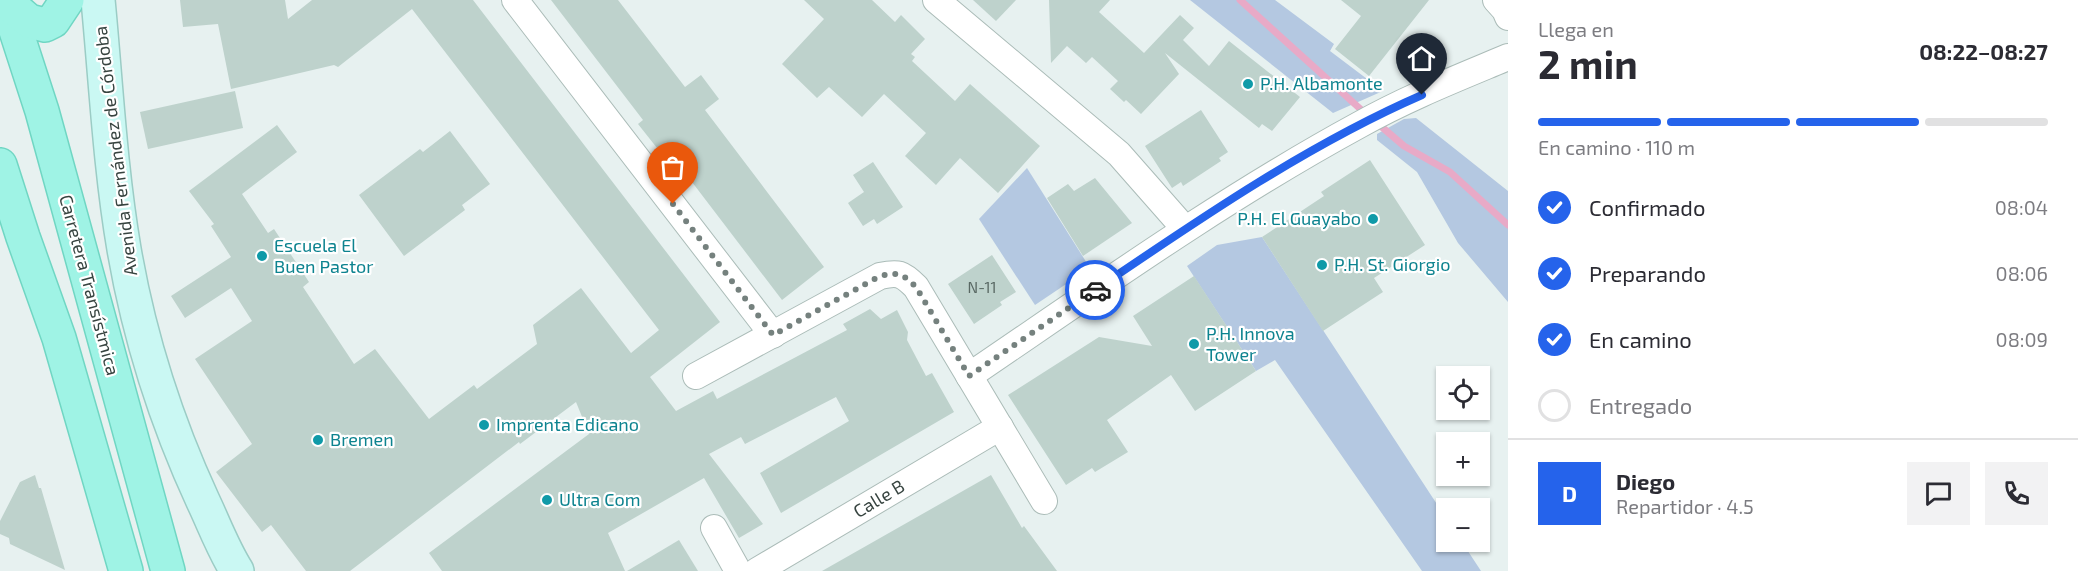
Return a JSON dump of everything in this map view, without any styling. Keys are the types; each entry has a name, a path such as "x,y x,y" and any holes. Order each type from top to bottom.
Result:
{"main road":[{"path":"7,1 30,21 45,25 53,21 67,0"},
{"name":"Avenida Fernández de Córdoba","path":"98,0 116,187 124,249 138,317 155,379 188,468 237,571"},
{"name":"Carretera Transístmica","path":"7,1 42,111 168,571"},
{"path":"0,165 22,237 59,338 126,571"}],"street":[{"path":"515,0 773,335"},
{"path":"936,0 1119,154 1185,229"},
{"path":"1496,0 1508,17"},
{"path":"969,376 1185,229 1359,124 1508,57"},
{"path":"696,376 880,276 895,273 906,276 916,287 1044,501"},
{"name":"Calle B","path":"757,571 1000,427"},
{"path":"714,528 738,571"}],"shaded area":[{"path":"1190,0 1275,0 1334,44 1330,51 1383,91 1333,113"},
{"path":"1416,118 1508,191 1508,302 1458,243 1417,172 1377,140 1377,134 1404,119"},
{"path":"1027,168 1090,268 1035,305 979,219"},
{"path":"1262,237 1436,503 1436,552 1469,552 1481,571 1422,571 1275,360 1256,371 1187,266 1217,245"}],"building":[{"path":"180,0 285,0 288,19 312,0 473,0 720,322 650,377 676,411 713,391 717,399 847,330 843,324 870,309 881,319 897,310 908,332 907,340 926,376 932,373 954,412 781,513 760,473 849,421 836,397 745,444 741,437 709,454 763,524 739,538 704,478 608,533 625,571 442,571 429,553 589,434 576,402 520,444 519,442 350,571 306,571 271,525 262,532 216,472 252,444 195,359 252,321 231,288 185,318 171,296 231,257 211,226 214,224 189,191 277,125 297,152 242,194 268,233 274,229 309,282 303,287 354,364 375,349 429,419 474,385 477,389 537,344 533,325 581,288 631,353 659,330 412,9 338,67 334,65 231,89 218,24 183,27"},
{"path":"551,0 618,0 685,87 701,75 719,99 705,110 824,267 782,300 663,144 657,148 638,124 643,120"},
{"path":"804,0 872,0 895,22 901,15 925,39 911,54 915,57 912,61 955,101 970,84 1040,146 998,193 960,158 936,185 905,156 926,133 884,94 862,117 829,87 817,98 782,64 824,19"},
{"path":"973,0 1016,0 996,21"},
{"path":"1049,0 1110,0 1099,12 1144,53 1180,15 1194,28 1183,40 1209,66 1229,41 1300,97 1272,131 1262,124 1259,128 1165,53 1179,74 1141,114 1110,89 1118,81 1092,57 1086,63 1067,46 1051,63"},
{"path":"1341,0 1429,0 1369,76 1335,49 1361,16"},
{"path":"235,91 243,128 148,149 140,112"},
{"path":"1201,110 1228,152 1219,158 1221,161 1183,186 1181,182 1172,188 1145,146"},
{"path":"450,131 490,184 462,205 465,210 404,256 359,195 420,149 423,152"},
{"path":"1370,160 1425,245 1374,278 1383,292 1323,331 1262,237 1324,196 1321,192"},
{"path":"873,162 903,207 877,224 874,219 863,226 848,203 864,192 853,175"},
{"path":"1095,178 1132,223 1083,256 1047,198 1068,184 1074,191"},
{"path":"992,255 1016,292 1000,302 1002,305 974,324 948,284"},
{"path":"1194,276 1256,371 1195,411 1171,375 1107,420 1128,452 1095,472 1092,468 1066,485 1008,395 1099,337 1152,346 1133,316"},
{"path":"35,475 39,488 41,488 65,570 10,544 9,538 0,534 0,521 20,482"},
{"path":"991,475 1022,528 1024,526 1057,571 822,571"},
{"path":"679,540 698,571 627,571"}],"waterway":[{"path":"1240,0 1367,115"},
{"path":"1376,122 1404,146 1450,172 1508,225"}],"way so far":[{"path":"673,204 773,335 880,276 895,273 906,276 916,287 969,376 1095,290"}],"place":[{"name":"P.H. Albamonte","path":"1248,84"},
{"name":"P.H. El Guayabo","path":"1373,219"},
{"name":"Escuela El Buen Pastor","path":"262,256"},
{"name":"P.H. St. Giorgio","path":"1322,265"},
{"name":"P.H. Innova Tower","path":"1194,344"},
{"name":"Imprenta Edicano","path":"484,425"},
{"name":"Bremen","path":"318,440"},
{"name":"Ultra Com","path":"547,500"}],"route":[{"path":"1095,290 1185,229 1295,161 1359,124 1422,95"}]}
